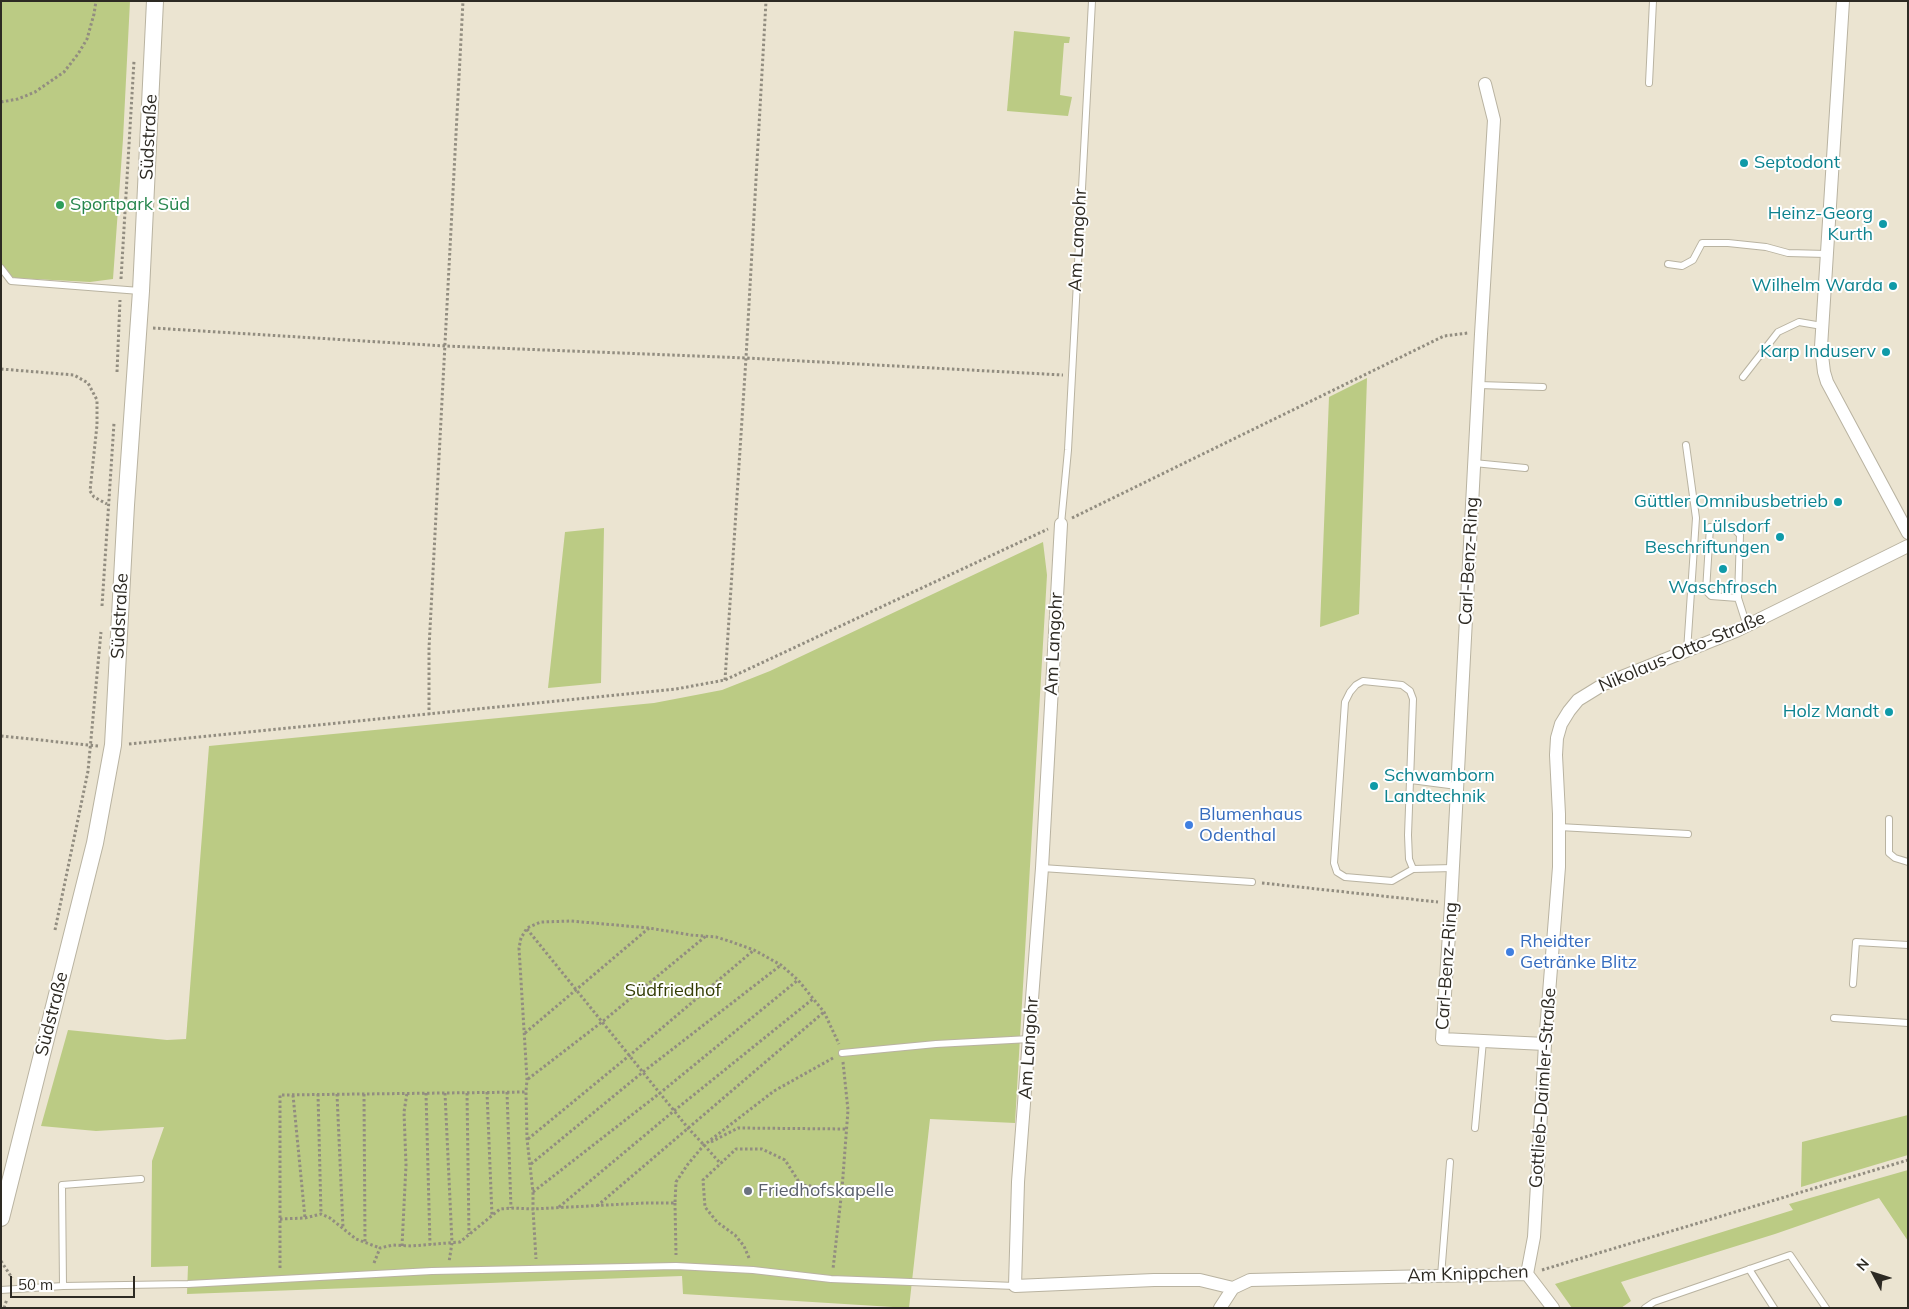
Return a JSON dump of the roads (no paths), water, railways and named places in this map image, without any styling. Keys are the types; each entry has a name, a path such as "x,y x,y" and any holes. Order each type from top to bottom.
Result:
{"street":[{"name":"Südstraße","path":"1,1218 95,843 113,746 126,505 139,327 155,1"},
{"path":"1843,1 1822,326 1821,347 1824,372 1827,382 1908,532"},
{"name":"Carl-Benz-Ring","path":"1483,1041 1442,1039 1494,120 1485,84"},
{"name":"Am Langohr","path":"1015,1286 1018,1182 1042,868 1061,524"},
{"name":"Nikolaus-Otto-Straße","path":"1568,711 1578,700 1597,688 1747,626 1908,546"},
{"name":"Gottlieb-Daimler-Straße","path":"1527,1274 1534,1237 1545,1044 1559,867 1557,738 1561,724 1568,711"},
{"path":"1483,1041 1545,1044"},
{"path":"1527,1274 1553,1308"},
{"name":"Am Knippchen","path":"1232,1288 1250,1280 1527,1274"},
{"path":"1015,1286 1200,1280 1232,1288 1220,1308"}],"lane":[{"name":"Am Langohr","path":"1061,524 1068,450 1092,1"},
{"path":"1649,82 1653,1"},
{"path":"1668,264 1682,266 1693,260 1702,243 1728,243 1766,247 1788,253 1826,254"},
{"path":"1,268 11,281 141,291"},
{"path":"1743,377 1778,332 1799,322 1822,326"},
{"path":"1478,385 1543,387"},
{"path":"1686,445 1696,518 1687,651"},
{"path":"1474,463 1525,468"},
{"path":"1738,598 1711,596 1706,591 1710,527 1731,526 1740,535 1738,598 1747,626"},
{"path":"1413,868 1410,859 1408,835 1414,699 1410,691 1402,685 1363,681 1350,692 1346,702 1334,863 1338,872 1345,877 1392,881 1413,868 1453,868"},
{"path":"1410,780 1457,786"},
{"path":"1889,819 1890,852 1895,858 1908,862"},
{"path":"1559,827 1688,834"},
{"path":"1042,868 1252,882"},
{"path":"1853,984 1856,942 1908,945"},
{"path":"1834,1018 1908,1023"},
{"path":"842,1053 936,1044 1030,1039"},
{"path":"1475,1128 1483,1041"},
{"path":"1441,1276 1450,1162"},
{"path":"64,1286 62,1185 141,1179"},
{"path":"1645,1308 1654,1302 1790,1255 1826,1308"},
{"path":"1,1290 64,1286 188,1284 448,1270 676,1266 753,1270 831,1279 1015,1286"},
{"path":"1750,1269 1774,1308"}],"place":[{"name":"Septodont","path":"1744,163"},
{"name":"Sportpark Süd","path":"60,205"},
{"name":"Heinz-Georg Kurth","path":"1883,224"},
{"name":"Wilhelm Warda","path":"1893,286"},
{"name":"Karp Induserv","path":"1886,352"},
{"name":"Güttler Omnibusbetrieb","path":"1838,502"},
{"name":"Lülsdorf Beschriftungen","path":"1780,537"},
{"name":"Waschfrosch","path":"1723,569"},
{"name":"Holz Mandt","path":"1889,712"},
{"name":"Schwamborn Landtechnik","path":"1374,786"},
{"name":"Blumenhaus Odenthal","path":"1189,825"},
{"name":"Rheidter Getränke Blitz","path":"1510,952"},
{"name":"Friedhofskapelle","path":"748,1191"}],"park label":[{"name":"Südfriedhof","path":"673,991"}]}
